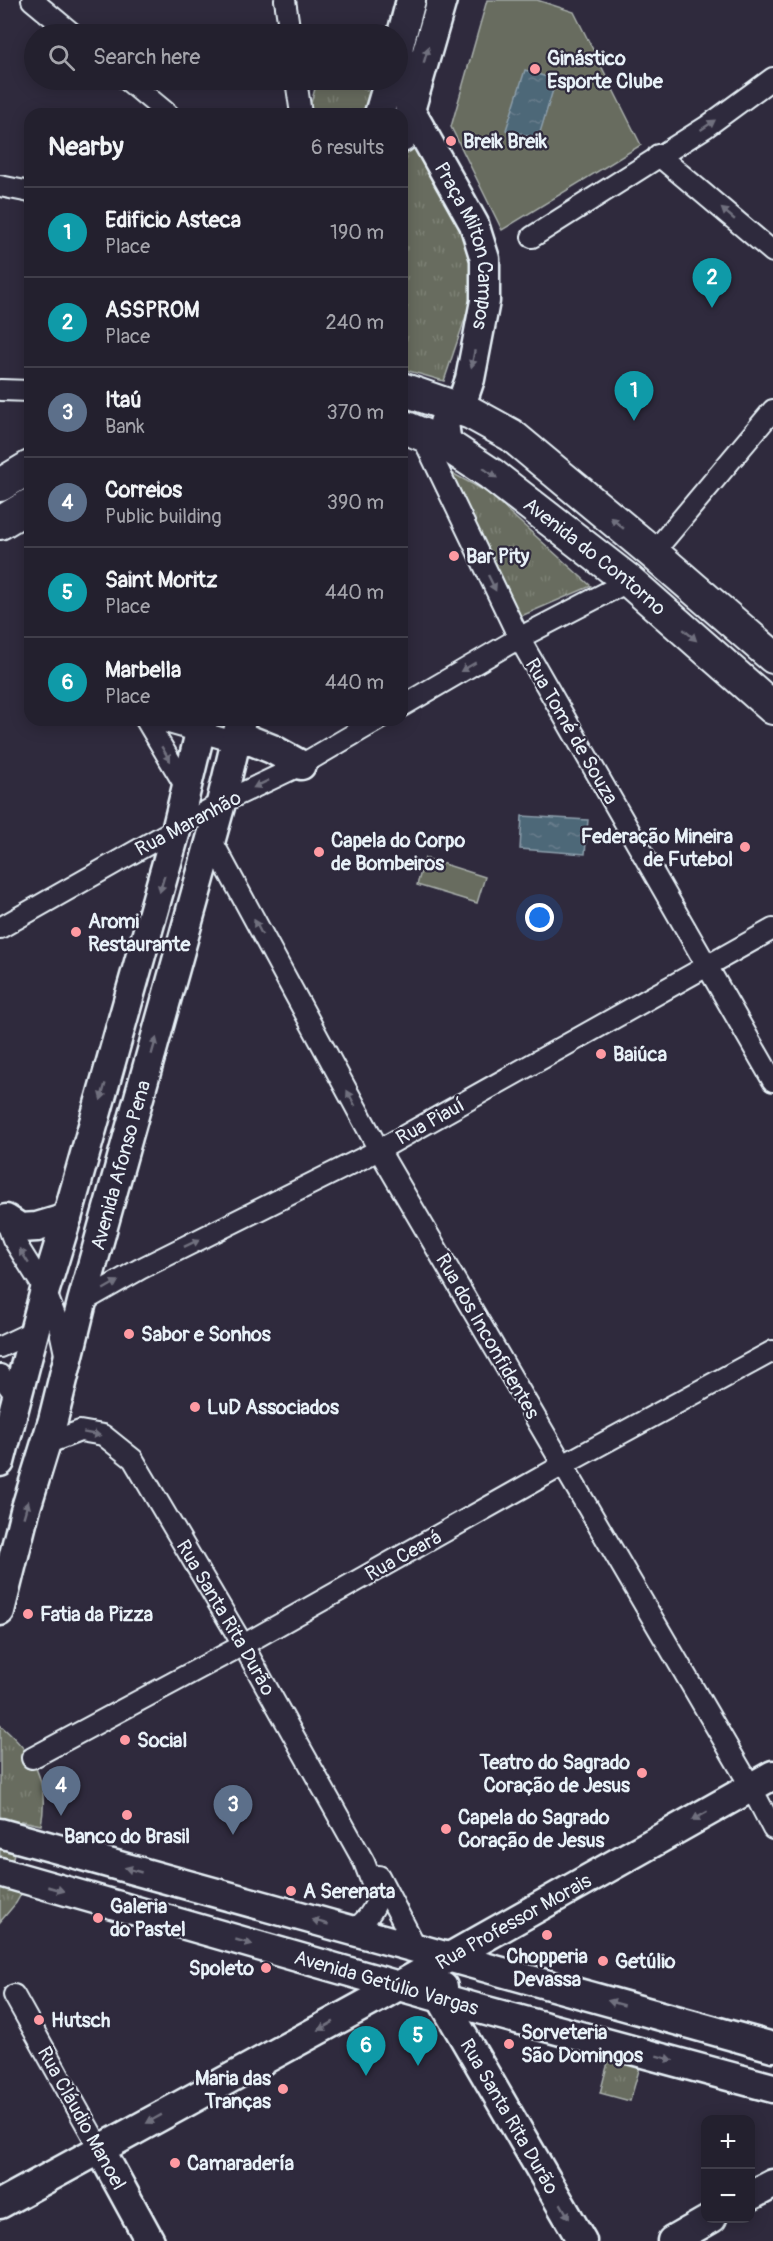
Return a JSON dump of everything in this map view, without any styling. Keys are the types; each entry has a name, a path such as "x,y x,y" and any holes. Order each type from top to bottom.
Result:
{"main road":[{"path":"404,24 411,0"},
{"path":"408,117 442,0"},
{"path":"381,108 386,90"},
{"name":"Praça Milton Campos","path":"406,90 410,110 474,224 485,258 485,302 470,379 460,408 446,418 444,423 424,435"},
{"name":"Avenida do Contorno","path":"408,391 460,408 512,435 773,657"},
{"name":"Avenida do Contorno","path":"424,435 491,474 629,581 773,708"},
{"path":"0,485 24,471"},
{"name":"Avenida Afonso Pena","path":"0,1462 45,1290 177,827 202,726"},
{"path":"238,732 301,765"},
{"name":"Avenida Afonso Pena","path":"0,1611 82,1302 221,803 238,732"},
{"path":"3,1215 20,1228 37,1227 67,1218"},
{"name":"Rua Professor Morais","path":"0,2204 398,1986 762,1781"},
{"name":"Avenida Getúlio Vargas","path":"0,1833 773,2047"},
{"name":"Avenida Getúlio Vargas","path":"0,1872 398,1986 773,2088"},
{"path":"441,1998 449,1957"},
{"name":"Rua Santa Rita Durão","path":"441,1998 582,2241"},
{"name":"Rua Cláudio Manoel","path":"100,2149 108,2168 150,2241"},
{"path":"755,2193 773,2184"},
{"path":"672,2241 703,2223"}],"street":[{"path":"32,0 61,24"},
{"path":"285,0 289,24"},
{"path":"532,237 658,155 706,127 773,78"},
{"path":"139,90 161,108"},
{"path":"297,90 300,108"},
{"path":"658,155 773,252"},
{"path":"0,186 24,191"},
{"path":"0,390 24,391"},
{"path":"653,553 773,410"},
{"name":"Rua Tomé de Souza","path":"424,435 519,638 773,1081"},
{"path":"408,703 519,638 629,581"},
{"path":"150,726 187,789"},
{"path":"202,726 238,732"},
{"name":"Rua Maranhão","path":"0,928 177,827 301,765 368,726"},
{"name":"Rua dos Inconfidentes","path":"211,839 379,1150 563,1465 762,1781 773,1828"},
{"name":"Rua Piauí","path":"82,1302 140,1269 379,1150 773,929"},
{"path":"3,1215 13,1239 45,1290 59,1326 66,1366"},
{"path":"0,1347 36,1330"},
{"name":"Rua Ceará","path":"32,1758 243,1646 563,1465 773,1351"},
{"path":"0,1375 17,1397"},
{"name":"Rua Santa Rita Durão","path":"46,1444 80,1431 103,1436 133,1459 243,1646 364,1862 379,1896 374,1910 352,1931"},
{"name":"Rua Santa Rita Durão","path":"364,1862 380,1878 417,1949"},
{"name":"Rua Cláudio Manoel","path":"14,1995 100,2149"}],"green space":[{"name":"Ginástico Esporte Clube","path":"487,0 537,0 574,12 641,145 502,230 451,127"},
{"path":"315,90 367,90 375,93 380,90 402,90 473,257 473,295 444,381 408,371 408,108 310,108"},
{"path":"441,467 487,492 591,586 519,617"},
{"path":"425,858 485,877 477,903 417,885"},
{"path":"0,1725 12,1735 30,1757 41,1781 43,1809 41,1825 21,1821 12,1862 24,1889 0,1922"},
{"path":"611,2051 642,2060 630,2101 600,2093"}],"water":[{"path":"525,70 556,80 538,139 506,130"},
{"path":"522,816 588,820 585,854 520,849"}],"place":[{"name":"Ginástico Esporte Clube","path":"535,69"},
{"name":"Breik Breik","path":"451,141"},
{"name":"ASSPROM","path":"712,308"},
{"name":"Edificio Asteca","path":"634,421"},
{"name":"Bar Pity","path":"454,556"},
{"name":"Federação Mineira de Futebol","path":"745,847"},
{"name":"Capela do Corpo de Bombeiros","path":"319,852"},
{"name":"Aromi Restaurante","path":"76,932"},
{"name":"Baiúca","path":"601,1054"},
{"name":"Sabor e Sonhos","path":"129,1334"},
{"name":"LuD Associados","path":"195,1407"},
{"name":"Fatia da Pizza","path":"28,1614"},
{"name":"Social","path":"125,1740"},
{"name":"Teatro do Sagrado Coração de Jesus","path":"642,1773"},
{"name":"Banco do Brasil","path":"127,1815"},
{"name":"Correios","path":"61,1816"},
{"name":"Capela do Sagrado Coração de Jesus","path":"446,1829"},
{"name":"Itaú","path":"233,1835"},
{"name":"A Serenata","path":"291,1891"},
{"name":"Galeria do Pastel","path":"98,1918"},
{"name":"Chopperia Devassa","path":"547,1935"},
{"name":"Getúlio","path":"603,1961"},
{"name":"Spoleto","path":"266,1968"},
{"name":"Hutsch","path":"39,2020"},
{"name":"Sorveteria São Domingos","path":"509,2044"},
{"name":"Saint Moritz","path":"418,2066"},
{"name":"Marbella","path":"366,2076"},
{"name":"Maria das Tranças","path":"283,2089"},
{"name":"Camaradería","path":"175,2163"}]}
